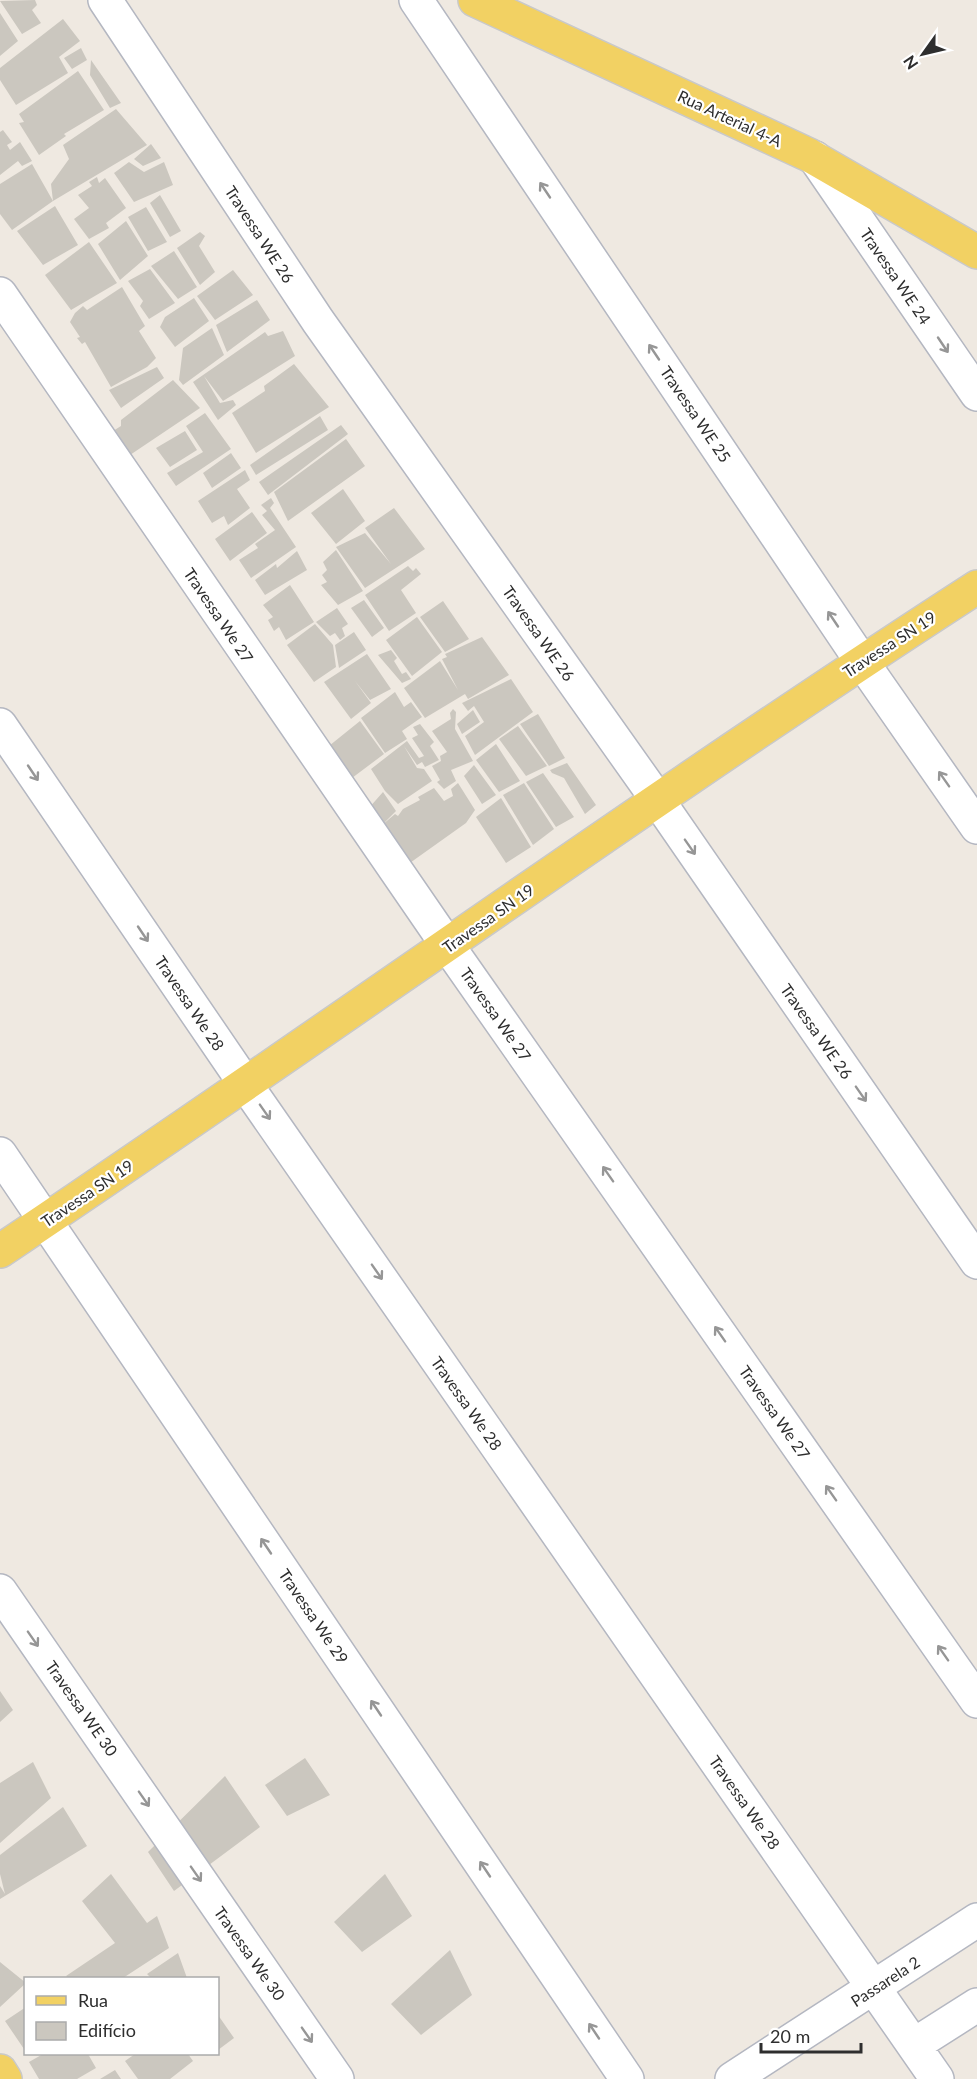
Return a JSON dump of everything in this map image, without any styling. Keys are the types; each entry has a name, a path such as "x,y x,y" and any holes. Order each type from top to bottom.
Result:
{"main road":[{"name":"Rua Arterial 4-A","path":"475,0 815,158 977,252"},
{"name":"Travessa SN 19","path":"0,1251 448,946 657,799 977,587"},
{"path":"0,2072 5,2079"}],"street":[{"name":"Travessa WE 26","path":"105,0 318,321 657,799 977,1262"},
{"name":"Travessa WE 25","path":"416,0 862,662 977,827"},
{"name":"Travessa WE 24","path":"815,158 977,394"},
{"name":"Travessa We 27","path":"0,294 448,946 977,1701"},
{"name":"Travessa We 28","path":"0,725 246,1084 937,2079"},
{"name":"Travessa We 29","path":"0,1154 627,2079"},
{"name":"Travessa WE 30","path":"0,1591 163,1826"},
{"name":"Travessa We 30","path":"163,1826 337,2079"},
{"name":"Passarela 2","path":"732,2079 977,1920"},
{"path":"914,2045 977,2005"}],"building":[{"path":"35,0 37,5 32,10 41,23 22,34 0,1"},
{"path":"0,13 18,41 0,56"},
{"path":"63,19 80,41 59,57 68,73 16,105 0,80 0,68"},
{"path":"81,48 87,60 72,69 64,58"},
{"path":"91,60 121,103 110,108 90,75"},
{"path":"78,71 104,110 64,134 66,136 39,155 19,123 24,122 19,114"},
{"path":"116,109 147,145 53,201 51,184 69,159 63,145"},
{"path":"3,130 12,142 7,145 10,150 20,142 32,161 22,166 18,161 0,175 0,132"},
{"path":"151,144 161,158 143,166 134,159"},
{"path":"129,162 144,172 164,162 173,185 134,202 114,173"},
{"path":"32,164 53,201 12,230 0,214 0,184"},
{"path":"97,177 99,183 105,178 126,208 106,223 109,228 89,239 74,219 89,208 78,195 92,186 89,182"},
{"path":"160,195 181,231 170,237 150,203"},
{"path":"55,206 78,245 43,265 17,231"},
{"path":"146,207 167,242 148,251 128,217"},
{"path":"126,221 148,256 120,280 98,244"},
{"path":"200,232 205,236 199,246 215,272 200,285 177,248"},
{"path":"89,242 117,283 71,310 45,275"},
{"path":"174,251 197,287 178,299 151,266"},
{"path":"150,269 175,303 149,319 140,306 143,301 128,281"},
{"path":"233,270 253,295 215,320 197,296"},
{"path":"122,287 145,326 139,331 156,358 147,367 111,387 85,342 82,344 77,338 80,337 70,322 83,306 87,310"},
{"path":"194,298 209,321 175,347 160,327 165,317"},
{"path":"257,300 270,320 227,352 216,325"},
{"path":"212,328 224,355 183,385 179,380 183,348"},
{"path":"283,331 295,356 223,401 204,376 220,403 233,400 236,405 218,420 193,382 265,332 268,336"},
{"path":"294,364 329,407 256,453 232,413 265,391 264,386"},
{"path":"157,367 164,378 121,408 109,390"},
{"path":"173,380 200,408 127,457 113,431 121,426 121,420"},
{"path":"205,413 231,449 176,486 167,473 203,452 186,426"},
{"path":"320,416 328,430 256,475 250,465"},
{"path":"341,425 348,434 268,495 259,482"},
{"path":"185,431 197,450 170,467 156,448"},
{"path":"346,439 365,466 288,521 274,492"},
{"path":"231,453 241,468 212,488 203,473"},
{"path":"245,470 250,480 237,489 250,508 228,525 224,516 212,523 198,501"},
{"path":"343,489 365,521 336,544 311,513"},
{"path":"271,498 274,503 270,508 296,547 251,578 239,560 258,548 255,544 275,530 262,515 267,511 261,505"},
{"path":"394,508 425,549 365,588 336,547 365,533 391,564 365,528"},
{"path":"252,512 267,533 230,561 215,539"},
{"path":"336,550 363,591 338,605 321,585 327,582 322,575 327,570 323,562"},
{"path":"297,551 307,570 265,595 255,580 276,564 277,568"},
{"path":"408,566 413,571 416,568 421,574 401,590 416,613 389,631 365,595"},
{"path":"290,585 314,622 286,640 279,627 274,631 268,620 273,617 263,605"},
{"path":"364,600 384,628 372,637 351,608"},
{"path":"443,601 469,639 445,652 420,617"},
{"path":"337,608 348,624 342,628 345,636 340,640 335,633 330,636 316,622"},
{"path":"417,617 442,652 412,676 386,640"},
{"path":"315,624 333,645 336,667 314,682 287,645"},
{"path":"354,632 366,650 339,668 335,645"},
{"path":"482,637 509,675 468,699 465,694 425,718 404,688 440,661 458,690 442,659 447,657 445,654"},
{"path":"391,650 397,658 394,661 402,674 406,672 411,679 402,683 378,655"},
{"path":"367,654 391,689 370,700 355,681 371,703 351,719 324,682"},
{"path":"511,679 533,712 475,755 465,736 484,722 474,706 468,711 462,703"},
{"path":"395,692 404,707 411,702 422,717 402,731 407,739 385,753 361,718"},
{"path":"453,709 456,712 455,729 473,761 451,770 456,781 444,789 437,782 440,780 432,766 441,761 440,756 447,752 432,731 451,719 450,713"},
{"path":"473,710 480,722 462,734 457,724"},
{"path":"538,714 565,758 549,766 520,724"},
{"path":"360,721 384,754 344,784 319,754"},
{"path":"420,724 434,742 430,746 439,760 425,767 422,762 417,765 404,746 417,768 424,769 432,781 398,804 385,791 371,769 407,741 419,758 424,756 412,738 418,735 413,727"},
{"path":"518,726 547,766 526,776 499,739"},
{"path":"496,744 520,781 499,792 476,760"},
{"path":"567,763 596,805 585,814 564,778 550,770"},
{"path":"474,765 496,795 482,804 464,776"},
{"path":"543,773 574,817 556,827 526,782"},
{"path":"458,783 475,810 466,823 407,865 368,809 383,792 396,811 382,825 395,814 398,816 403,809 420,800 418,797 434,788 444,801 453,796 451,789"},
{"path":"524,783 554,829 533,845 503,795"},
{"path":"501,798 531,847 506,863 476,817"},
{"path":"0,1691 13,1710 0,1722"},
{"path":"305,1758 330,1795 287,1816 265,1785"},
{"path":"33,1762 51,1798 0,1843 0,1783"},
{"path":"225,1776 260,1827 174,1891 148,1852"},
{"path":"63,1807 87,1846 0,1899 0,1886 5,1894 0,1874 0,1855"},
{"path":"111,1874 147,1923 157,1916 169,1948 125,1977 67,1977 115,1943 82,1901"},
{"path":"385,1874 412,1916 362,1952 334,1922"},
{"path":"450,1950 472,1995 421,2035 391,2004"},
{"path":"178,1953 187,1977 150,1977 147,1974"},
{"path":"0,1962 24,1981 24,1985 0,2007"},
{"path":"24,2008 24,2049 5,2021"},
{"path":"219,2016 234,2038 219,2049"},
{"path":"41,2055 89,2055 96,2068 77,2079 39,2079 29,2062"},
{"path":"134,2055 189,2055 193,2061 170,2079 138,2079 125,2061"},
{"path":"115,2070 121,2079 100,2079"}]}
